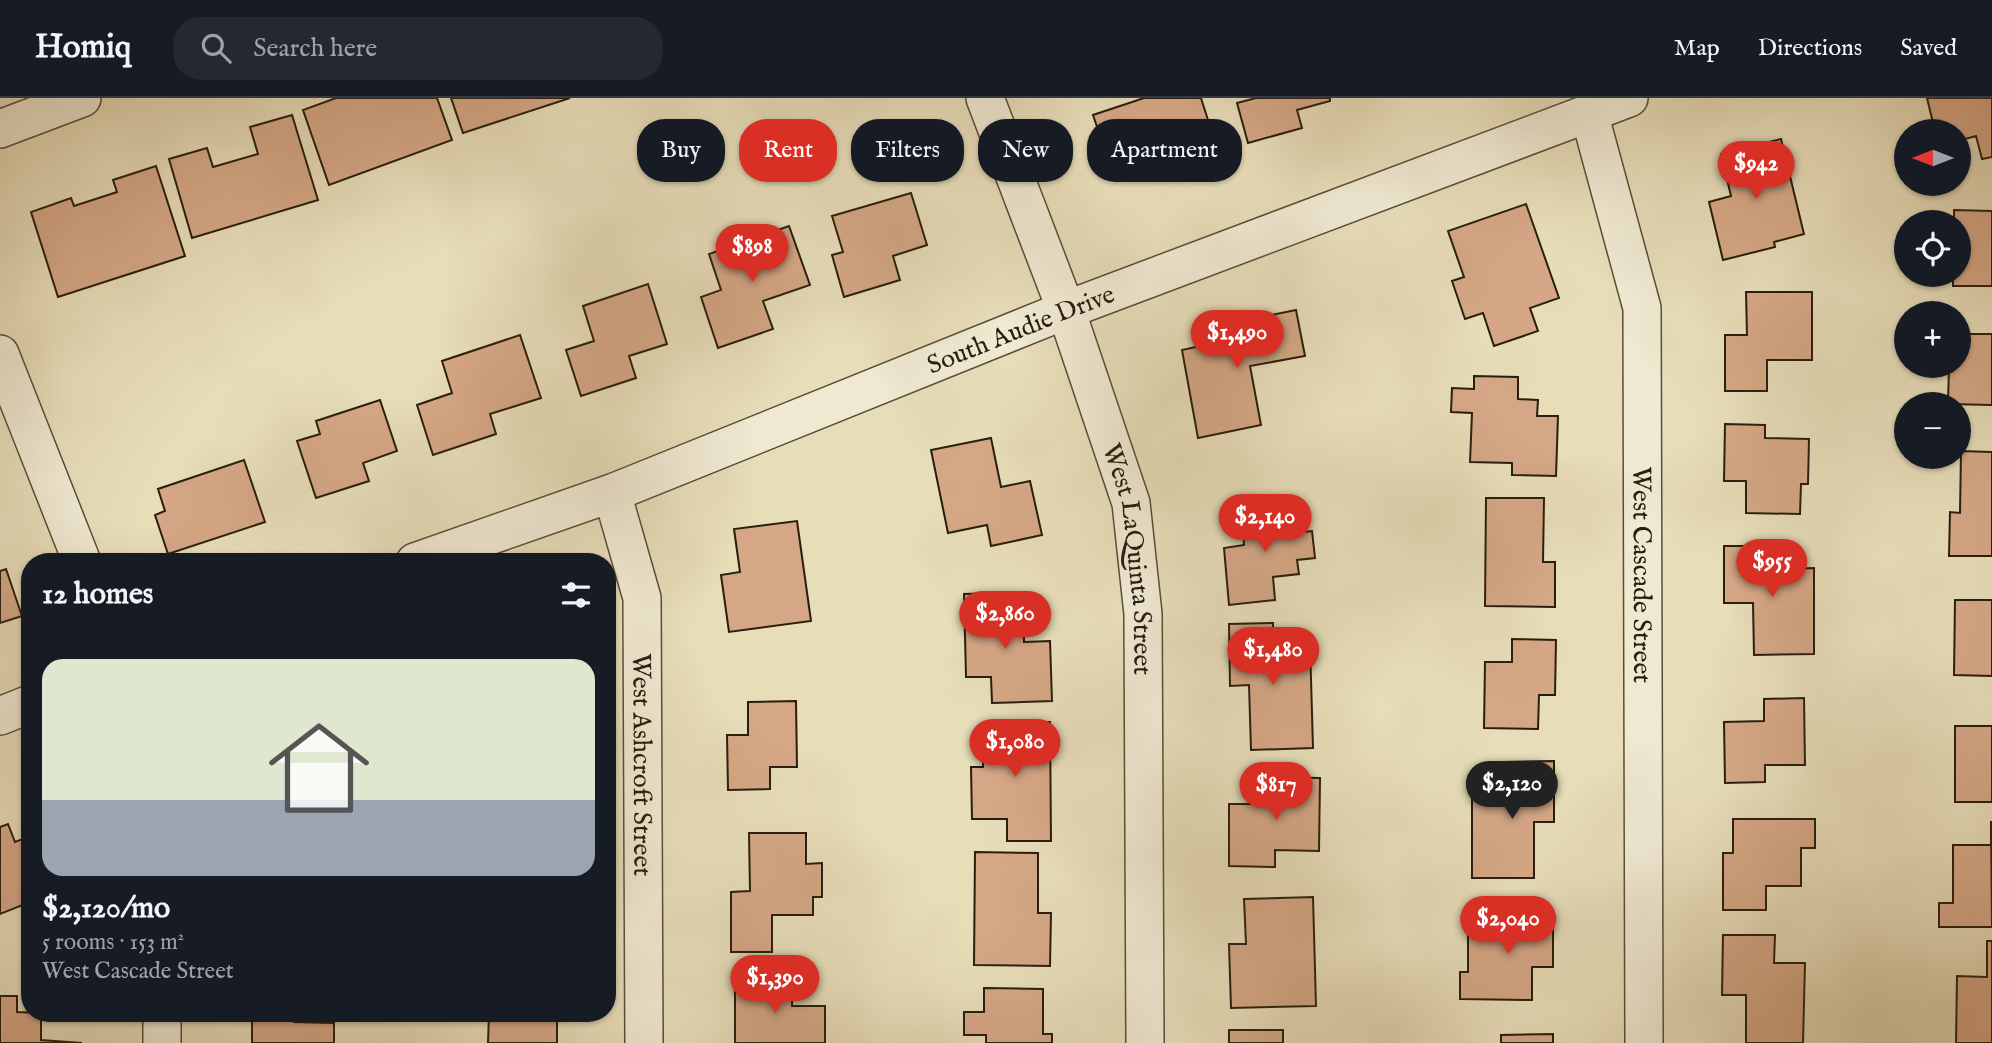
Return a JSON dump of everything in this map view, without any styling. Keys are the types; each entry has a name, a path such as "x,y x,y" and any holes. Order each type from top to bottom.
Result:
{"street":[{"path":"0,130 82,98"},
{"name":"West LaQuinta Street","path":"985,98 1066,310 1131,503 1143,614 1145,1043"},
{"name":"South Audie Drive","path":"440,553 612,492 1066,310 1629,98"},
{"name":"West Cascade Street","path":"1589,113 1642,309 1644,1043"},
{"path":"0,354 78,553"},
{"name":"West Ashcroft Street","path":"612,492 642,598 644,1043"},
{"path":"0,716 21,708"},
{"path":"162,1022 162,1043"}],"building":[{"path":"336,98 437,98 452,140 329,185 303,110"},
{"path":"451,98 570,98 463,133"},
{"path":"1144,98 1201,98 1208,119 1094,119 1093,115"},
{"path":"1256,98 1330,98 1330,101 1297,110 1302,128 1248,143 1237,103"},
{"path":"1927,98 1992,98 1992,157 1982,159 1976,136 1971,137 1971,119 1932,119"},
{"path":"292,115 318,200 192,238 169,159 207,148 213,167 258,154 250,127"},
{"path":"1781,139 1804,234 1774,242 1775,247 1723,260 1709,202 1731,196 1721,154"},
{"path":"156,166 185,256 58,297 31,212 71,198 74,206 117,192 113,180"},
{"path":"911,193 927,245 893,256 900,280 844,297 832,255 843,252 832,216"},
{"path":"1526,204 1559,298 1530,308 1538,331 1494,346 1483,313 1465,319 1452,281 1464,277 1448,231"},
{"path":"1971,210 1992,211 1992,286 1971,286"},
{"path":"789,226 810,285 763,301 773,329 718,348 701,297 721,290 709,254"},
{"path":"648,284 667,344 629,356 636,378 581,396 566,350 594,341 583,306"},
{"path":"1746,292 1812,292 1812,360 1767,360 1767,391 1725,391 1725,335 1747,335"},
{"path":"1296,310 1305,356 1250,366 1261,425 1198,438 1182,350 1219,342 1216,326"},
{"path":"1971,334 1992,334 1992,405 1971,405 1971,392 1948,392 1949,378 1971,378"},
{"path":"520,335 541,398 490,414 496,434 433,455 417,405 452,393 442,361"},
{"path":"1474,376 1518,377 1518,399 1538,400 1537,416 1558,416 1556,476 1512,475 1512,463 1470,462 1472,413 1451,412 1452,388 1474,389"},
{"path":"380,400 397,451 363,463 369,481 316,498 297,441 320,434 316,421"},
{"path":"1725,424 1765,425 1765,438 1809,439 1808,484 1801,484 1800,514 1746,513 1746,481 1724,481"},
{"path":"991,438 1001,487 1030,481 1042,535 991,546 987,525 948,533 931,450"},
{"path":"1971,451 1992,452 1992,556 1949,556 1950,512 1960,513 1961,469 1971,469"},
{"path":"244,460 265,522 168,553 155,515 165,511 158,489"},
{"path":"1486,498 1544,498 1543,562 1555,562 1555,607 1485,606"},
{"path":"1292,506 1294,533 1312,531 1315,558 1297,560 1299,574 1273,577 1275,600 1229,605 1224,548 1244,545 1241,511"},
{"path":"797,521 811,621 729,632 721,575 740,572 734,529"},
{"path":"1724,546 1776,546 1776,569 1814,568 1814,654 1754,655 1753,603 1724,603"},
{"path":"6,569 21,616 0,623 0,571"},
{"path":"997,593 998,604 1023,603 1024,642 1050,641 1052,701 992,703 991,677 966,677 964,594"},
{"path":"1955,600 1992,600 1992,676 1954,675"},
{"path":"1273,623 1273,645 1310,644 1313,748 1251,750 1249,685 1230,686 1229,624"},
{"path":"1512,639 1556,640 1555,695 1539,695 1538,729 1484,728 1485,662 1512,662"},
{"path":"1804,698 1805,765 1765,765 1765,782 1725,783 1724,722 1764,721 1764,699"},
{"path":"796,701 797,767 770,767 770,789 728,790 727,735 748,735 748,702"},
{"path":"1050,722 1051,841 1007,841 1007,819 972,819 971,767 983,767 982,723"},
{"path":"1955,726 1992,726 1992,802 1955,802"},
{"path":"1554,761 1554,822 1534,822 1534,878 1472,878 1472,797 1501,797 1501,762"},
{"path":"1264,777 1320,778 1319,851 1275,850 1275,867 1229,866 1229,804 1264,804"},
{"path":"1733,819 1815,819 1815,848 1801,848 1801,886 1766,886 1766,910 1723,910 1723,853 1733,853"},
{"path":"1991,821 1992,927 1939,927 1939,903 1953,903 1953,845 1991,845"},
{"path":"8,824 15,842 21,840 21,906 0,914 0,827"},
{"path":"749,833 806,833 806,864 822,863 822,897 813,897 813,915 772,915 772,952 731,952 731,892 750,891"},
{"path":"975,852 1038,853 1038,913 1051,913 1050,966 974,965"},
{"path":"1313,897 1316,1006 1231,1008 1229,944 1246,944 1244,899"},
{"path":"1513,910 1553,910 1553,967 1532,967 1532,1000 1460,999 1460,972 1468,972 1468,924 1513,924"},
{"path":"1723,935 1775,935 1774,963 1805,963 1803,1043 1746,1043 1746,995 1722,995"},
{"path":"1987,941 1992,941 1992,1043 1956,1043 1957,976 1987,977"},
{"path":"792,980 792,1006 825,1006 825,1043 735,1043 735,981"},
{"path":"984,988 1043,989 1043,1034 1052,1034 1052,1043 986,1043 986,1035 964,1035 964,1012 984,1012"},
{"path":"0,996 17,996 17,1012 21,1012 21,1022 41,1022 41,1040 82,1043 0,1043"},
{"path":"252,1022 334,1023 334,1043 252,1043"},
{"path":"489,1022 557,1022 557,1043 488,1043"},
{"path":"1229,1030 1283,1030 1283,1043 1229,1043"},
{"path":"1553,1034 1553,1043 1501,1043 1501,1035"}]}
